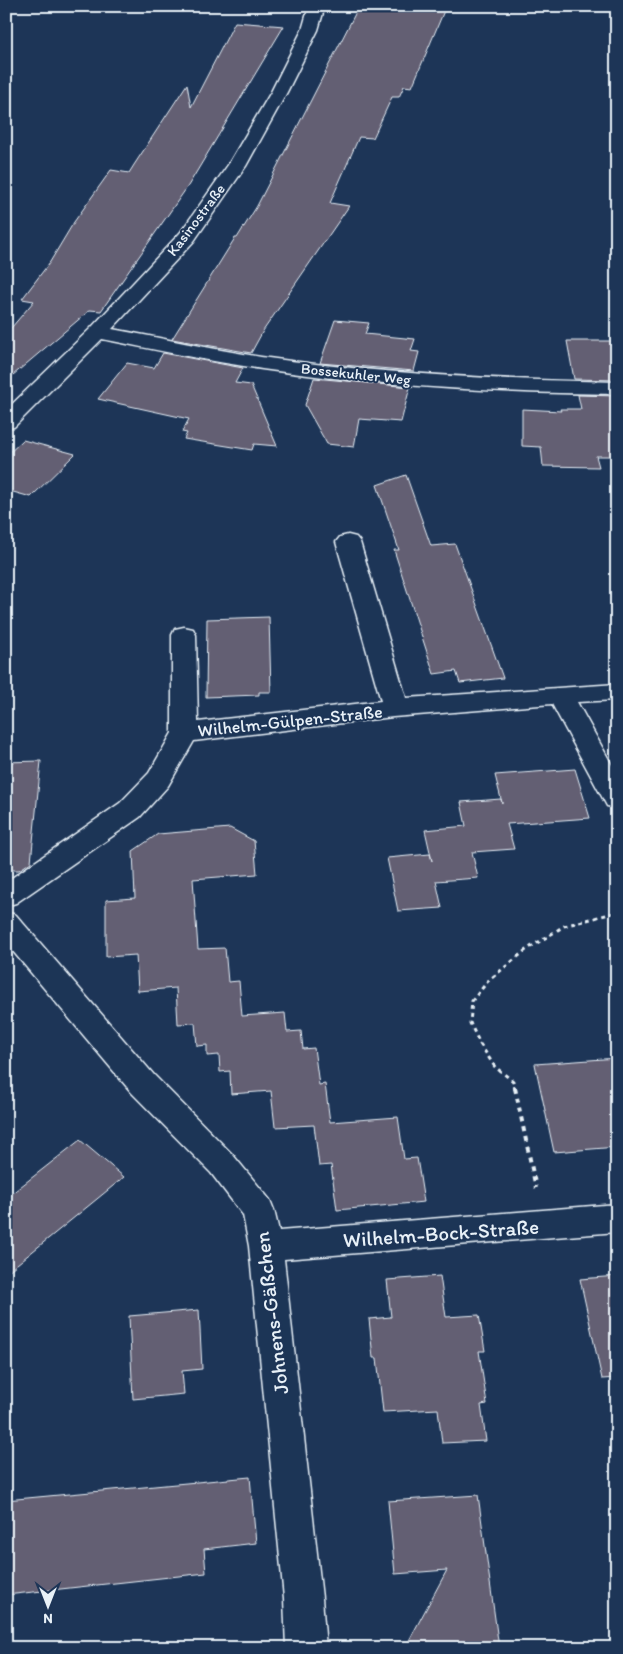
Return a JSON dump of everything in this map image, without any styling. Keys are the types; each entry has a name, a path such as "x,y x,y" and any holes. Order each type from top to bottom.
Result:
{"street":[{"name":"Kasinostraße","path":"6,422 98,332 187,237 237,166 310,30 317,6"},
{"name":"Bossekuhler Weg","path":"98,332 283,366 395,379 524,387 617,388"},
{"name":"Wilhelm-Gülpen-Straße","path":"348,542 396,709"},
{"name":"Wilhelm-Gülpen-Straße","path":"6,896 130,810 159,779 185,733 184,635"},
{"name":"Wilhelm-Gülpen-Straße","path":"185,733 396,709 560,694 617,692"},
{"path":"560,694 617,799"},
{"name":"Johnens-Gäßchen","path":"7,927 143,1084 222,1164 258,1210 266,1246 303,1598 306,1648"},
{"name":"Wilhelm-Bock-Straße","path":"266,1246 617,1218"}],"path":[{"path":"542,1225 521,1110 513,1081 495,1067 480,1044 470,1024 472,1001 488,981 526,950 564,926 617,912"}],"building":[{"path":"359,6 446,6 412,87 404,86 399,97 392,97 373,138 359,137 330,203 349,206 263,331 251,353 172,339 257,206"},
{"path":"235,22 284,26 188,186 101,311 90,310 6,381 6,334 34,301 22,299 50,262 74,222 111,170 129,173 187,84 191,107"},
{"path":"335,320 369,323 365,334 415,339 411,351 419,352 414,371 320,363"},
{"path":"567,341 617,341 617,380 574,379"},
{"path":"163,353 243,368 235,383 251,385 277,446 254,444 252,450 184,439 187,433 182,432 189,419 98,399 127,363 154,368"},
{"path":"314,378 410,387 401,422 359,419 354,447 327,444 305,405"},
{"path":"578,395 617,396 617,456 596,456 599,467 543,466 541,447 522,446 522,409 561,411 560,409 581,409"},
{"path":"23,440 75,454 31,497 6,490 6,456"},
{"path":"406,475 431,546 455,544 503,678 460,683 456,671 434,674 394,550 399,550 377,485"},
{"path":"269,617 271,692 259,692 259,695 206,697 207,619"},
{"path":"41,761 31,862 19,870 6,870 6,762"},
{"path":"575,769 590,818 507,824 514,849 472,852 478,878 436,881 442,908 398,911 387,858 430,854 432,861 425,830 466,826 461,802 501,799 495,775"},
{"path":"230,828 254,841 257,874 193,879 198,949 225,948 228,982 239,981 242,1016 285,1013 287,1032 301,1031 303,1049 314,1048 319,1085 325,1084 330,1122 398,1117 404,1159 417,1158 424,1202 337,1210 331,1165 319,1166 314,1125 275,1127 271,1091 231,1094 230,1071 220,1072 219,1055 207,1056 207,1045 197,1046 195,1023 178,1024 176,988 138,991 136,955 106,957 106,900 135,898 133,851 158,834"},
{"path":"617,1058 617,1147 554,1152 535,1064"},
{"path":"80,1140 124,1177 6,1273 6,1198"},
{"path":"440,1276 446,1317 479,1315 485,1351 479,1351 487,1404 481,1405 486,1441 442,1443 438,1409 383,1412 377,1358 373,1358 369,1319 391,1317 387,1280"},
{"path":"617,1276 617,1378 602,1379 580,1279"},
{"path":"199,1310 202,1369 182,1371 184,1394 133,1399 129,1316"},
{"path":"250,1477 256,1543 204,1549 206,1573 6,1595 6,1500"},
{"path":"478,1495 499,1648 405,1648 447,1570 395,1574 388,1501"}]}
